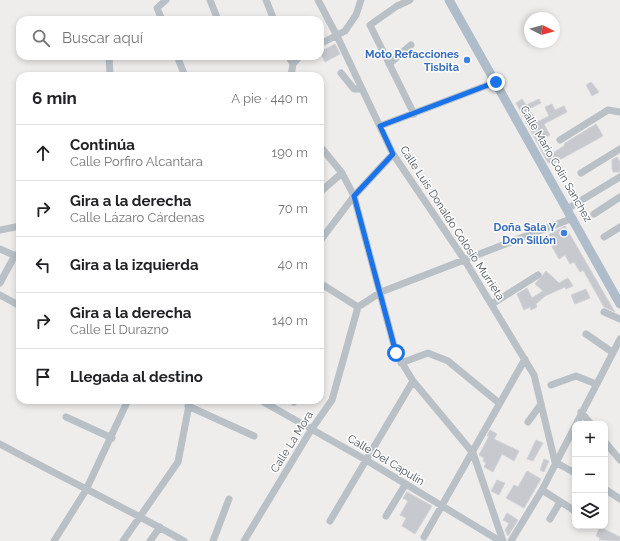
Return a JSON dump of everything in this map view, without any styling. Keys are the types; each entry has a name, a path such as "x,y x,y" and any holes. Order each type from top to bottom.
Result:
{"main road":[{"name":"Calle Mario Colin Sanchez","path":"449,0 567,209 617,290 620,304"}],"street":[{"path":"160,16 157,8 166,0"},
{"path":"210,0 216,16"},
{"path":"266,0 272,16"},
{"name":"Calle Luis Donaldo Colosio Murrieta","path":"318,0 337,36 393,154 464,259 534,374 555,462"},
{"path":"324,42 345,32 356,15 361,0"},
{"path":"410,0 396,6 370,25 414,114"},
{"path":"388,64 411,45"},
{"path":"109,60 110,72"},
{"path":"179,60 183,72"},
{"path":"290,60 293,64"},
{"path":"292,72 293,64 296,60"},
{"path":"341,73 354,89 362,89"},
{"path":"380,126 496,82"},
{"path":"560,140 608,110 620,112"},
{"path":"581,173 620,149"},
{"path":"324,151 342,173 354,196 381,292 396,353 413,381 473,453 501,541"},
{"path":"324,236 354,196 393,154"},
{"path":"324,189 342,173"},
{"path":"567,209 620,177"},
{"path":"594,214 620,197"},
{"path":"324,286 358,307 381,292 573,218"},
{"path":"0,230 16,227"},
{"path":"604,237 620,227"},
{"path":"0,249 16,257"},
{"path":"0,284 16,259"},
{"path":"492,304 538,275"},
{"path":"0,295 16,304"},
{"name":"Calle La Mora","path":"244,541 311,430 332,400 358,307"},
{"path":"604,312 620,319"},
{"path":"586,334 612,352"},
{"path":"511,541 542,490 555,462 620,339"},
{"path":"402,363 428,353 448,361 499,403"},
{"path":"424,537 525,359"},
{"path":"551,385 576,376 596,384"},
{"path":"330,521 413,381"},
{"path":"54,541 86,490 112,438 126,404"},
{"path":"123,541 178,462 189,404"},
{"path":"191,404 254,436"},
{"name":"Calle Del Capulín","path":"269,404 501,541"},
{"path":"528,422 541,404"},
{"path":"581,412 588,421"},
{"path":"66,417 112,438"},
{"path":"1,446 140,516 184,541"},
{"path":"608,446 620,460"},
{"path":"555,462 572,471"},
{"path":"386,516 405,485"},
{"path":"542,490 572,509"},
{"path":"608,491 620,499"},
{"path":"213,541 229,499"},
{"path":"550,519 560,502"},
{"path":"150,541 160,528"}],"building":[{"path":"335,44 340,54 325,62 324,50"},
{"path":"591,82 599,92 592,96 586,85"},
{"path":"522,99 526,105 539,99 541,103 529,109 537,122 549,116 545,107 552,104 555,110 564,106 567,112 544,124 550,135 545,138 553,153 564,146 565,143 596,124 603,136 554,163 553,161 548,163 516,103"},
{"path":"617,157 620,162 620,172 613,172 612,160"},
{"path":"565,226 615,312 604,307 583,270 580,272 574,262 570,264 565,255 559,259 546,236"},
{"path":"546,271 559,283 568,278 573,286 566,289 565,287 545,296 536,304 537,307 531,310 530,307 524,310 517,294 527,288 532,298 543,291 535,284"},
{"path":"586,289 590,298 575,304 571,295"},
{"path":"490,430 497,434 494,439 519,451 514,461 502,454 493,472 484,467 486,463 483,461 484,458 479,455 489,436 487,436"},
{"path":"536,440 543,443 533,461 527,459"},
{"path":"544,459 549,461 544,472 540,470"},
{"path":"527,471 541,479 524,508 506,498 514,485 518,487"},
{"path":"497,480 505,483 499,495 491,491"},
{"path":"407,492 432,506 415,534 402,526 406,518 400,515 408,501 403,498"},
{"path":"507,513 518,520 508,536 505,530 509,523 503,520"},
{"path":"599,529 604,529 620,537 620,541 599,540 600,538 596,536"}],"place":[{"name":"Moto Refacciones Tisbita","path":"467,60"},
{"name":"Doña Sala Y Don Sillón","path":"564,233"}],"route":[{"path":"396,353 381,292 354,196 393,154 380,126 496,82"}]}
